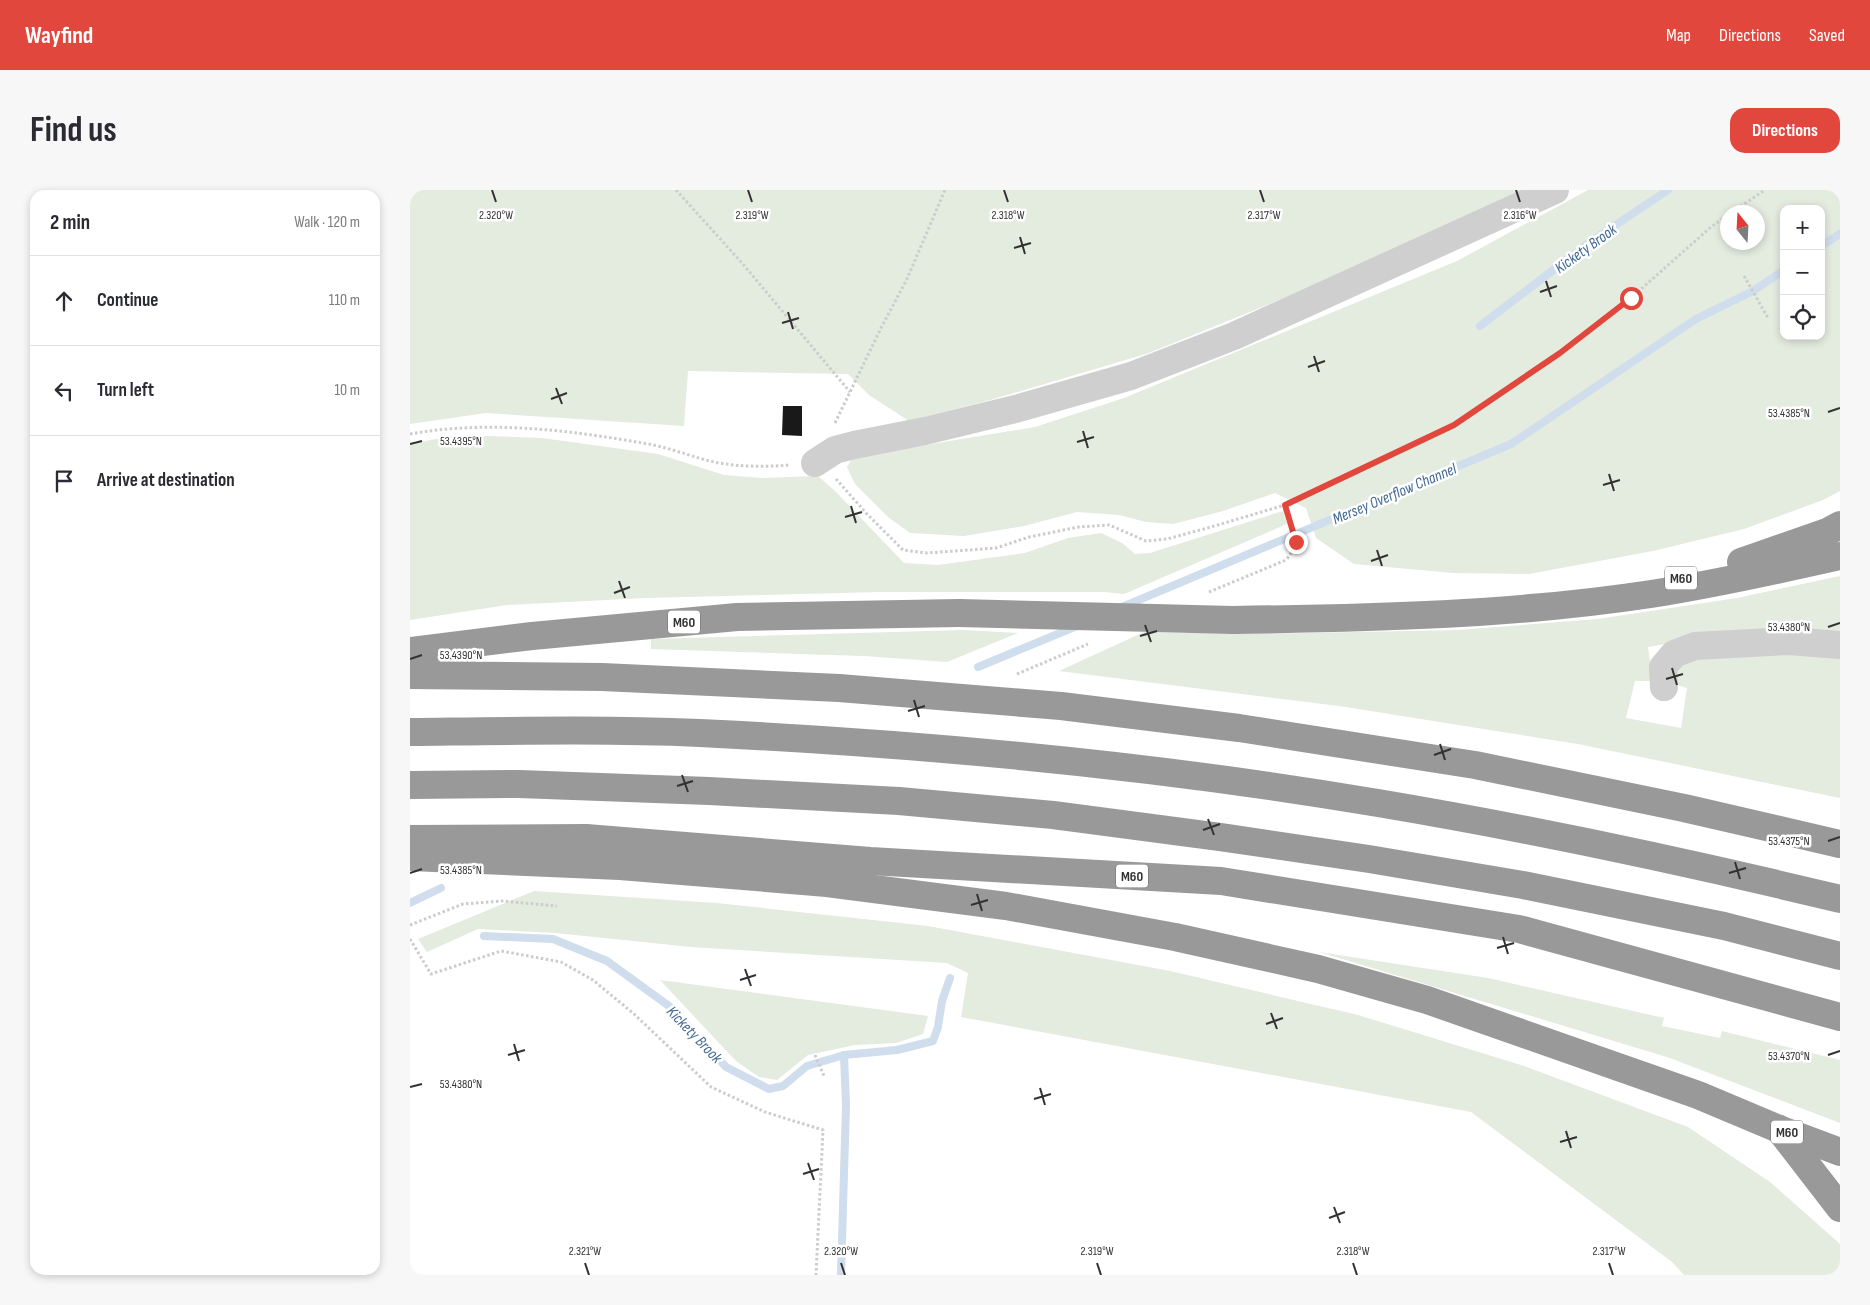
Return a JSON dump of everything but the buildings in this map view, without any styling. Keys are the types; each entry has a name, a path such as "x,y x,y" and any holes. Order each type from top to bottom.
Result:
{"highway":[{"name":"M60","path":"1517,610 1677,579 1747,561 1840,526"},
{"name":"M60","path":"410,651 532,636 737,617 959,613 1233,620 1387,618 1517,610 1652,594 1840,556"},
{"path":"410,675 602,677 830,688 1081,709 1239,728 1475,766 1684,808 1840,844"},
{"path":"410,732 698,733 884,745 1056,759 1386,804 1561,836 1715,869 1840,899"},
{"path":"410,785 519,784 709,790 899,801 1053,815 1257,842 1523,885 1724,926 1840,956"},
{"name":"M60","path":"410,839 586,838 870,861 1221,881 1519,929 1840,1017"},
{"name":"M60","path":"410,857 620,866 827,883 1006,906 1174,937 1318,969 1427,1000 1698,1095 1840,1152"},
{"name":"M60","path":"1779,1129 1840,1208"}],"lane":[{"path":"814,463 835,450 925,431 1019,408 1131,376 1234,336 1555,190"},
{"path":"1664,687 1663,667 1674,654 1695,646 1789,641 1840,645"}],"path":[{"path":"676,190 742,263 850,392 907,279 945,190"},
{"path":"1742,205 1764,190"},
{"path":"410,434 458,427 536,429 648,444 713,462 739,466 814,463 830,472 867,514 903,550 927,552 996,548 1046,532 1080,526 1109,525 1146,541 1167,539 1285,505 1454,425 1560,353 1631,298 1720,221"},
{"path":"1744,276 1768,318"},
{"path":"1285,505 1296,542 1292,553 1286,560"},
{"path":"410,925 463,904 502,901 557,906"},
{"path":"410,939 431,974 501,951 561,962 593,980 634,1014 711,1087 764,1112 823,1130 816,1275"},
{"path":"815,1055 824,1076"}],"shaded area":[{"path":"410,190 1532,190 1299,292 1149,353 987,401 909,421 869,395 848,374 688,371 684,426 486,413 410,424"},
{"path":"1588,190 1840,190 1840,491 1823,500 1744,529 1653,551 1529,574 1453,573 1354,564 1316,538 1306,508 1275,493 1223,511 1173,524 1146,522 1119,515 1077,512 1024,526 964,536 910,533 888,517 855,484 847,467 853,457 1035,427 1124,398 1457,261"},
{"path":"457,435 542,438 658,454 724,475 762,478 818,476 835,491 904,563 938,565 1025,553 1068,538 1101,533 1122,543 1135,554 1150,553 1283,511 1287,524 1124,594 1104,592 880,592 646,598 507,605 410,620 410,444"},
{"path":"1840,576 1840,631 1744,634 1648,647 1653,681 1635,681 1626,718 1681,728 1687,688 1677,685 1676,672 1689,656 1840,654 1840,798 1578,744 1339,706 1059,671 1144,632 1253,634 1458,630 1598,619 1737,598"},
{"path":"964,630 1018,633 947,662 864,656 651,649 651,639"},
{"path":"534,891 717,903 928,926 1170,971 1358,1015 1521,1065 1688,1127 1770,1182 1840,1244 1840,1275 1684,1275 1672,1262 1471,1112 961,1017 968,973 947,963 691,947 556,933 478,929 427,952 418,939"},
{"path":"1319,952 1488,978 1664,1018 1662,1026 1720,1038 1722,1031 1840,1060 1840,1123 1667,1057"},
{"path":"660,980 928,1016 923,1034 896,1043 855,1045 808,1055 777,1080 759,1077 736,1061"}],"waterway":[{"name":"Kickety Brook","path":"1480,326 1590,242 1668,190"},
{"name":"Mersey Overflow Channel","path":"1825,243 1840,234"},
{"name":"Mersey Overflow Channel","path":"1122,607 1511,444 1696,319 1753,291 1780,273"},
{"name":"Mersey Overflow Channel","path":"978,667 1077,626"},
{"name":"Mersey Overflow Channel","path":"410,903 441,888"},
{"name":"Kickety Brook","path":"484,936 553,939 607,961 669,1006 726,1067 769,1089 783,1086 807,1066 844,1055 897,1050 933,1041 938,1027 942,1001 950,978"},
{"path":"841,1275 846,1105 844,1055"}],"route":[{"path":"1296,542 1285,505 1393,452 1454,425 1560,353 1631,298"}]}
